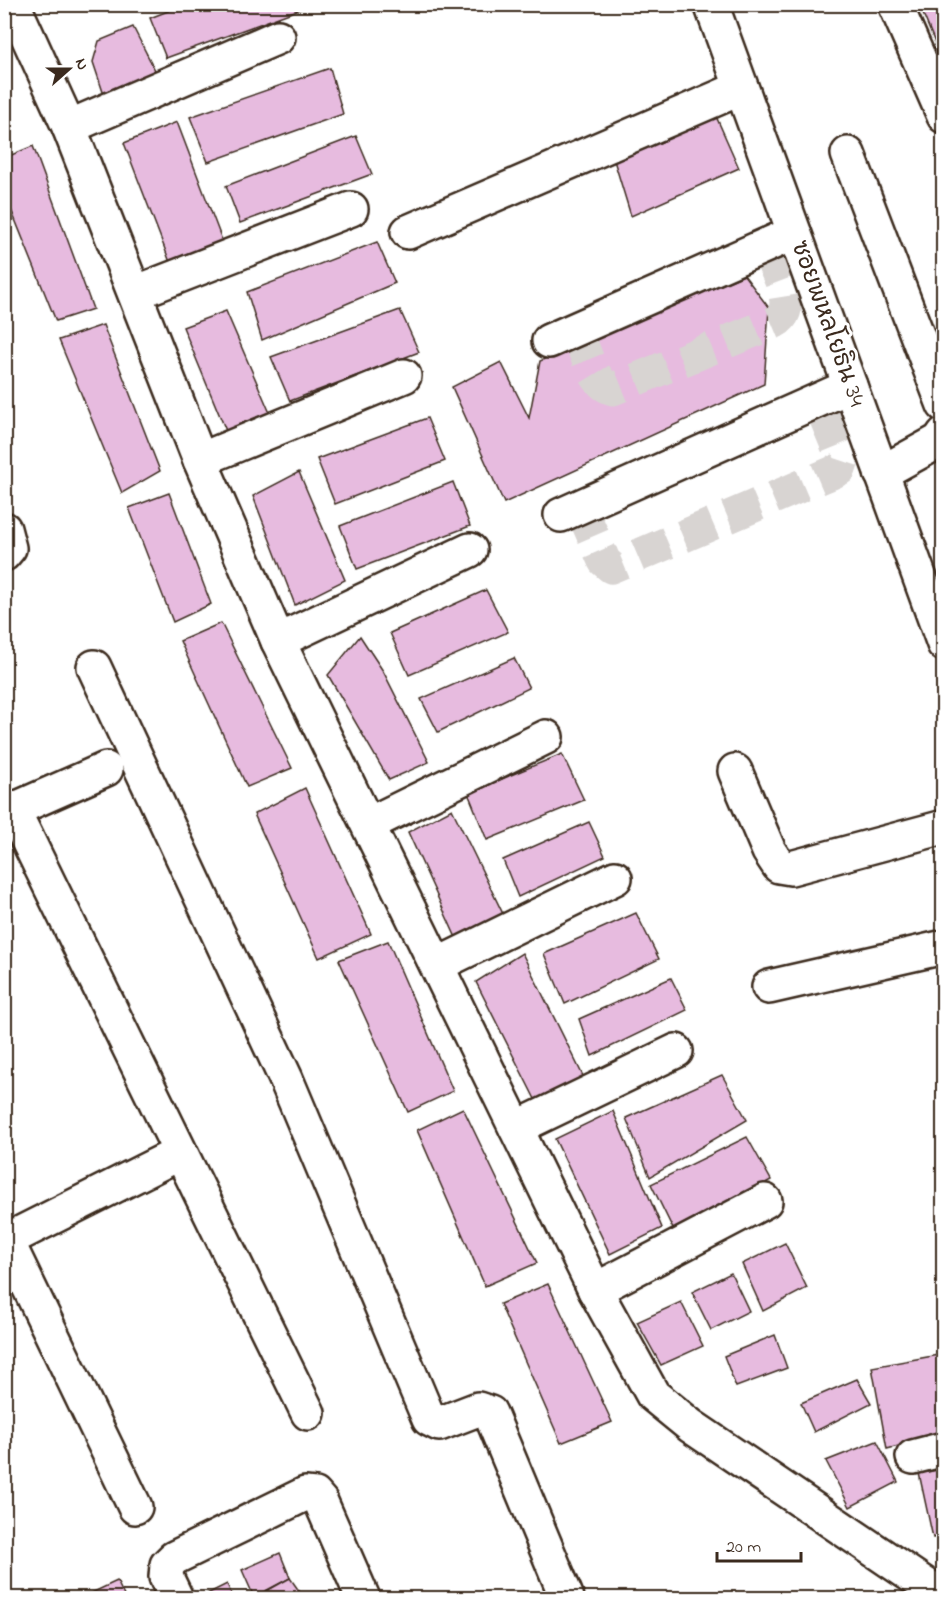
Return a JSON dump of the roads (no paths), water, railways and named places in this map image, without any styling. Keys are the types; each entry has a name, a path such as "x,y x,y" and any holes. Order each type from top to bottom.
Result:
{"street":[{"path":"13,4 69,128 200,460 278,641 595,1290 653,1395 691,1426 941,1595"},
{"name":"ซอยพหลโยธิน 34","path":"711,4 944,644"},
{"path":"895,4 944,116"},
{"path":"69,128 278,37"},
{"path":"408,232 741,88"},
{"path":"848,154 944,405"},
{"path":"135,292 351,209"},
{"path":"549,341 794,233"},
{"path":"200,460 404,376"},
{"path":"561,515 850,386"},
{"path":"881,473 939,441 944,434"},
{"path":"4,529 9,548 4,554"},
{"path":"278,641 470,550"},
{"path":"94,668 286,1079 429,1419 439,1424 478,1409 490,1413 567,1599"},
{"path":"369,824 546,737"},
{"path":"106,769 9,812 308,1413"},
{"path":"735,771 769,851 779,866 791,868 944,827"},
{"path":"437,965 615,879"},
{"path":"769,987 944,947"},
{"path":"516,1128 676,1051"},
{"path":"135,1507 6,1238 180,1152"},
{"path":"595,1290 765,1201"},
{"path":"176,1599 166,1577 167,1565 174,1558 305,1494 315,1495 321,1502 363,1599"}],"tunnel":[{"path":"576,329 594,373 606,386 613,389 775,322 782,316 786,307 785,297 779,275 765,246"},
{"path":"580,506 604,561 611,567 834,472 840,469 843,460 818,400"}]}
